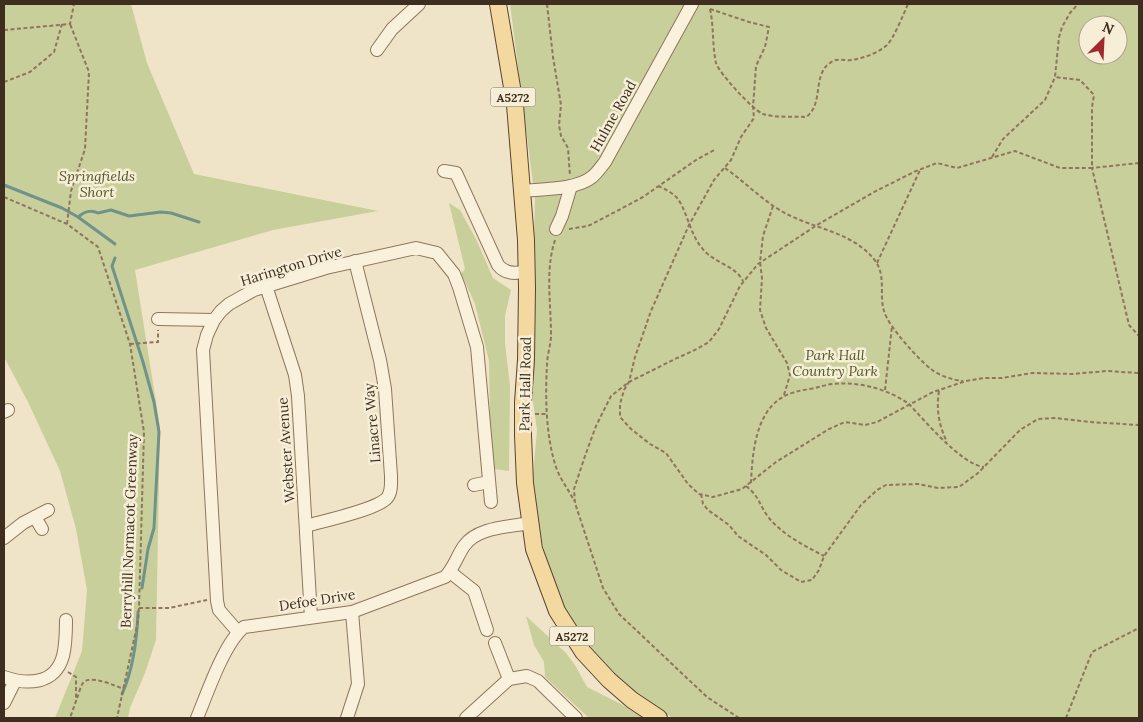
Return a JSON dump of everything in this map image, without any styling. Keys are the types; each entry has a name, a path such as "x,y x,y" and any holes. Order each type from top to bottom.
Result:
{"main road":[{"name":"Park Hall Road","path":"498,4 515,105 526,240 523,426 526,483 534,550 558,611 583,652 609,680 632,700 659,718"}],"street":[{"path":"377,50 392,29 419,4"},
{"name":"Hulme Road","path":"522,191 570,186 591,178 605,162 692,4"},
{"path":"444,171 456,173 501,269 514,273 526,271"},
{"path":"556,234 570,186"},
{"name":"Harington Drive","path":"238,632 219,610 217,598 203,350 214,320 229,304 248,293 266,286 355,262 416,248 437,253 454,274 477,347 491,502"},
{"name":"Linacre Way","path":"306,526 381,503 386,500 391,489 384,379 355,262"},
{"name":"Webster Avenue","path":"266,286 295,375 298,396 311,617"},
{"path":"158,319 214,320"},
{"path":"474,485 489,482"},
{"path":"4,538 23,522 48,510"},
{"path":"35,517 42,529"},
{"path":"487,630 474,591 450,572 464,546 477,534 530,523"},
{"name":"Defoe Drive","path":"238,632 244,627 253,625 352,612 438,581 446,577 450,572"},
{"path":"347,718 358,684 352,612"},
{"path":"4,703 9,679 22,683 38,681 49,675 58,666 63,655 66,620"},
{"path":"198,718 226,652 238,632"},
{"path":"496,643 509,679"},
{"path":"466,718 509,679 527,676 538,681 576,718"}],"path":[{"path":"68,224 71,191 85,149 89,72 70,24 74,4"},
{"path":"548,4 552,57 561,105 559,125 568,148 570,186"},
{"path":"908,4 888,44 871,55 850,60 838,59 825,68 812,113 806,117 762,113 753,107 717,65 714,50 714,24 710,9 769,27 765,48 756,66 753,107 754,118 741,137 731,160 714,180 689,225 651,311 635,357 629,382 624,390 620,404 620,417 631,429 650,444 666,453 688,484 701,494 713,497 729,494 746,486 776,462 829,429 845,422 865,425 877,422 909,404 966,382 984,378 1002,378 1032,373 1072,374 1107,371 1139,373"},
{"path":"992,157 1003,139 1045,100 1055,77 1059,37 1062,27 1078,4"},
{"path":"4,82 30,72 54,52 62,24"},
{"path":"4,30 70,24"},
{"path":"1055,77 1080,80 1094,95 1092,106 1092,168 1129,325 1139,336"},
{"path":"562,216 569,230 588,226 643,197 696,160 716,149"},
{"path":"575,503 574,489 596,426 611,396 629,382 709,342 719,329 743,282 760,262 817,225 876,192 937,163 957,168 1015,151 1060,168 1092,168 1139,163"},
{"path":"725,167 784,213 817,225 856,244 868,253 877,264 882,277 881,295 883,309 886,318 892,326 930,369 947,377 966,382"},
{"path":"877,264 920,170"},
{"path":"658,186 669,191 678,199 696,240 703,250 739,274 743,282"},
{"name":"Berryhill Normacot Greenway","path":"4,197 68,224 98,247 130,344 144,432 139,608 138,621 117,718"},
{"path":"773,206 765,228 760,262 762,278 760,310 766,328 787,364 790,375 784,395"},
{"path":"556,234 550,256 548,278 551,298 551,338 547,362 546,396 552,450 557,469 575,503 603,588 619,614 707,697 739,718"},
{"path":"130,344 158,342 158,319"},
{"path":"885,391 892,326"},
{"path":"751,483 752,458 758,433 766,413 776,401 793,391 833,384 857,384 885,391 909,404 964,459 984,467"},
{"path":"939,391 937,401 939,419 948,443"},
{"path":"701,494 703,504 708,510 729,525 738,536 766,555 792,578 801,582 812,580 819,570 824,556 860,504 886,485 918,484 938,488 959,487 978,473 1020,430 1038,419 1056,418 1139,425"},
{"path":"746,486 756,494 769,517 779,527 824,556"},
{"path":"139,608 169,608 217,598"},
{"path":"1066,718 1092,652 1139,628"},
{"path":"58,666 74,675 82,685"},
{"path":"76,679 76,701"},
{"path":"70,718 82,685 87,680 102,681 124,689"}],"green space":[{"name":"Springfields Short","path":"4,4 131,4 147,63 194,174 378,211 273,230 135,270 160,427 156,640 128,718 55,718 82,651 87,590 76,529 60,471 28,402 4,357"},
{"name":"Park Hall Country Park","path":"510,4 1139,4 1139,718 673,718 650,705 619,680 595,657 558,598 548,567 536,516 533,474 537,430 530,381 535,199"},
{"path":"449,203 460,210 476,239 493,278 511,290 505,316 505,343 510,386 509,471 494,469 490,421 489,361 475,304 465,282 459,276 465,269"},
{"path":"526,616 566,653 587,687 621,704 643,718 589,718 545,677 544,662 534,645"}],"waterway":[{"path":"4,185 62,208 78,217 115,244"},
{"path":"78,217 90,211 98,213 111,210 129,216 161,212 171,213 199,222"},
{"path":"115,258 112,266 143,362 154,402 159,432 154,528 148,549 142,588"},
{"path":"122,694 134,654 138,612"}]}
